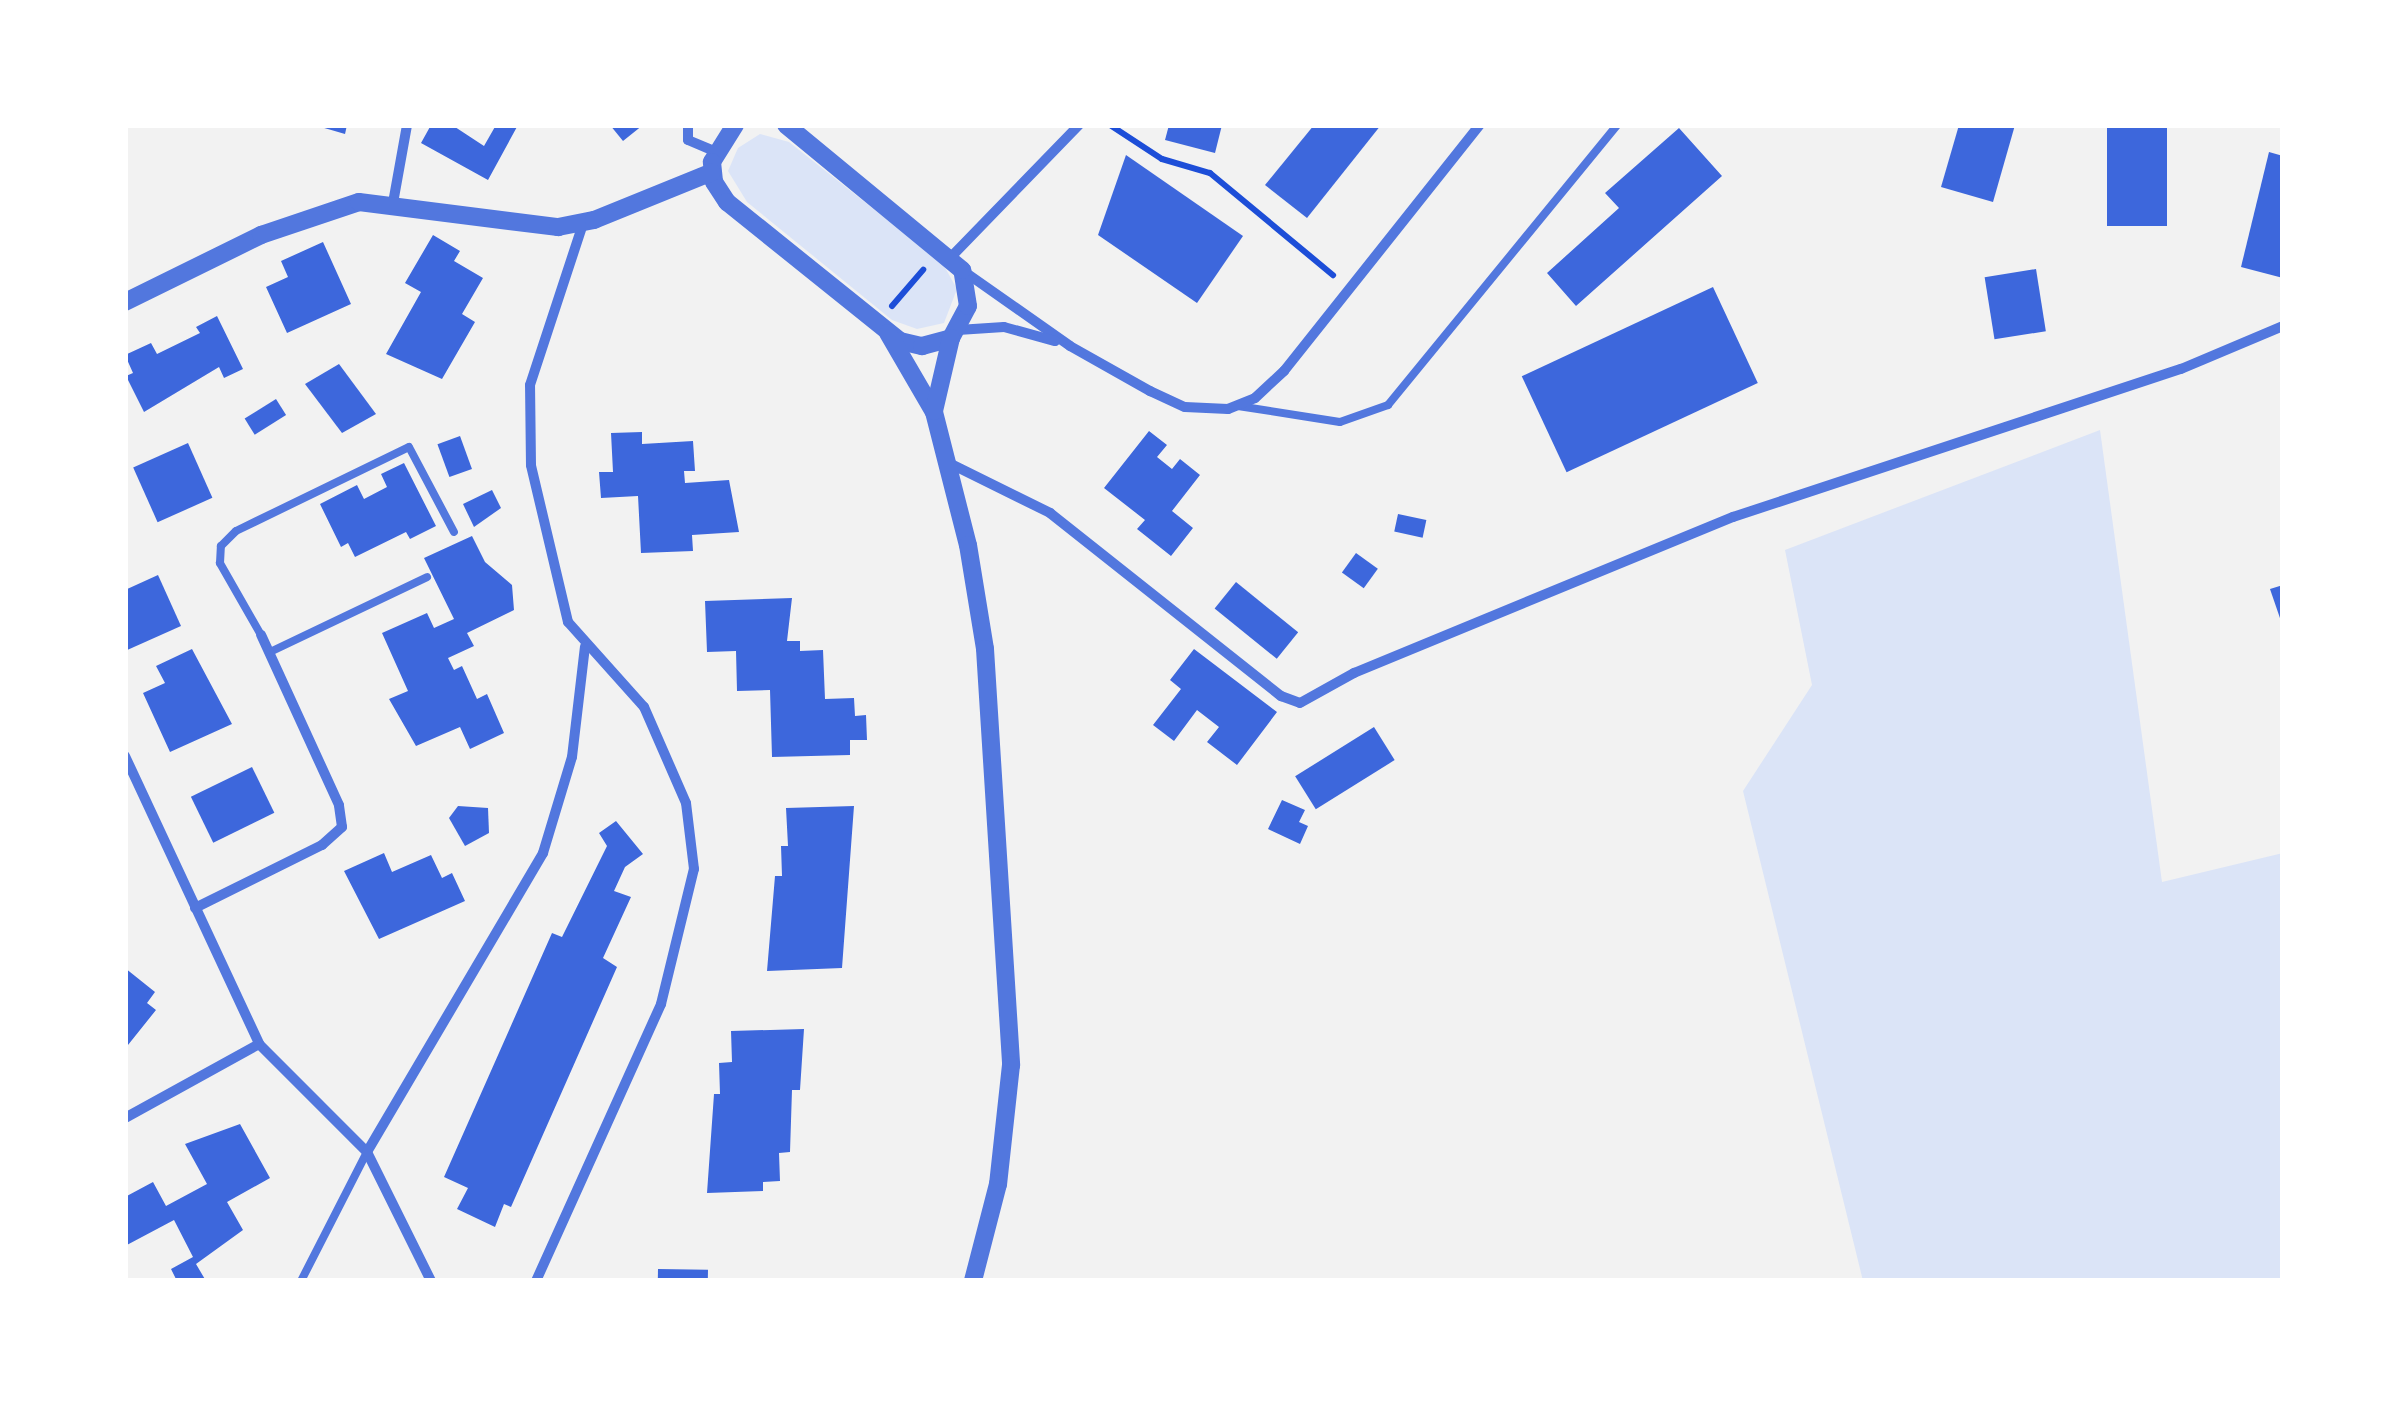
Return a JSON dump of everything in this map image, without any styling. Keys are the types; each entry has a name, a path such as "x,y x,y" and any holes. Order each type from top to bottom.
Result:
{"street":[{"path":"393,203 407,125"},
{"path":"688,125 688,140 716,152"},
{"path":"735,125 716,152 712,172 727,202 886,324 922,346 954,334 1015,328 1070,346"},
{"path":"949,261 1078,125"},
{"path":"796,128 949,261 1070,346 1178,404 1208,410 1238,406 1274,382 1480,125"},
{"path":"125,302 283,226 358,202 393,203 544,226 584,224 712,172"},
{"path":"536,1281 661,1004 694,869 686,804 644,708 586,647 564,611 526,431 533,373 584,224"},
{"path":"934,412 954,334 968,306 949,261"},
{"path":"886,324 934,412 985,649 1011,1037 998,1184 973,1281"},
{"path":"948,464 1050,512 1282,696 1300,703 1354,673 1733,517 2181,368 2283,326"},
{"path":"195,908 322,845 342,826 339,806 262,635"},
{"path":"367,1152 543,853 570,767 586,647"},
{"path":"125,756 258,1044 367,1152 431,1281"},
{"path":"125,1118 258,1044"}],"lane":[{"path":"1238,406 1340,422 1388,405 1617,125"},
{"path":"262,635 220,562 221,546 236,531 409,447 454,532"},
{"path":"270,652 427,577"},
{"path":"301,1281 367,1152"}],"path":[{"path":"1110,125 1162,159 1210,173 1350,289"},
{"path":"886,324 949,261"}],"shaded area":[{"path":"760,134 789,142 943,264 957,289 944,323 917,329 892,320 747,202 728,171 738,148"},
{"path":"2100,430 2162,882 2283,853 2283,1281 1863,1281 1743,791 1812,685 1785,550"}],"building":[{"path":"314,125 347,125 345,134"},
{"path":"431,125 452,125 484,146 496,125 518,125 488,180 421,143"},
{"path":"610,125 643,125 623,141"},
{"path":"1169,125 1222,125 1215,153 1165,140"},
{"path":"1314,125 1381,125 1307,218 1265,185"},
{"path":"1959,125 2015,125 1993,202 1941,187"},
{"path":"2107,125 2167,125 2167,226 2107,226"},
{"path":"1679,128 1722,176 1576,306 1547,273 1619,208 1605,193"},
{"path":"2269,152 2283,156 2283,278 2241,267"},
{"path":"1126,155 1243,236 1197,303 1098,235"},
{"path":"433,235 460,251 454,261 483,278 462,314 475,322 442,379 386,354 421,292 405,283"},
{"path":"323,242 351,304 287,333 266,287 288,277 281,261"},
{"path":"2036,269 2046,331 1994,339 1985,277"},
{"path":"1713,287 1758,383 1567,472 1522,376"},
{"path":"217,316 243,369 224,378 219,367 144,412 126,376 133,373 125,355 151,343 157,354 200,333 196,327"},
{"path":"339,364 376,414 342,433 305,384"},
{"path":"276,399 286,415 255,435 245,419"},
{"path":"1149,431 1167,445 1157,457 1172,469 1180,459 1200,475 1172,511 1193,528 1171,556 1137,529 1145,520 1104,488"},
{"path":"642,432 642,444 693,441 695,471 684,471 685,483 729,480 739,532 692,535 693,551 641,553 638,496 601,498 599,472 613,472 611,433"},
{"path":"460,436 472,469 449,477 437,444"},
{"path":"188,443 212,498 158,522 133,467"},
{"path":"404,463 436,526 410,539 406,532 355,557 348,543 341,547 320,504 357,485 364,499 387,487 381,474"},
{"path":"492,490 501,508 474,527 463,504"},
{"path":"1398,514 1426,520 1423,538 1394,532"},
{"path":"472,536 485,562 512,585 514,610 467,633 474,646 448,658 454,670 462,666 477,699 487,694 504,733 470,749 460,727 416,746 389,699 408,691 382,633 427,613 434,628 454,619 424,558"},
{"path":"1356,553 1378,569 1364,588 1342,572"},
{"path":"158,575 181,626 125,651 125,590"},
{"path":"1236,582 1298,632 1277,659 1215,608"},
{"path":"2283,585 2283,624 2282,624 2270,589"},
{"path":"792,598 787,641 800,641 800,651 823,650 825,699 854,698 855,716 866,715 867,740 850,740 850,755 772,757 770,690 737,691 736,651 707,652 705,601"},
{"path":"192,649 232,724 170,752 143,693 165,683 156,666"},
{"path":"1194,649 1277,712 1237,765 1207,742 1219,727 1197,710 1174,741 1153,725 1181,689 1170,680"},
{"path":"1374,727 1395,760 1316,809 1295,776"},
{"path":"252,767 274,813 213,843 191,797"},
{"path":"1282,800 1305,810 1299,822 1308,826 1300,844 1268,829"},
{"path":"458,806 488,808 489,833 465,846 449,818"},
{"path":"854,806 842,968 767,971 775,876 782,876 781,846 788,846 786,808"},
{"path":"616,821 643,854 625,867 614,891 631,897 603,958 617,967 511,1207 504,1204 495,1227 457,1209 468,1188 444,1177 552,933 562,937 607,846 599,833"},
{"path":"384,853 392,872 431,855 442,878 452,873 465,901 379,939 344,871"},
{"path":"125,968 155,992 147,1003 156,1010 128,1045"},
{"path":"804,1029 800,1090 792,1090 790,1152 779,1153 780,1181 763,1182 763,1191 707,1193 714,1094 720,1094 719,1063 732,1062 731,1031"},
{"path":"240,1124 270,1178 227,1202 243,1230 196,1264 206,1281 177,1281 171,1269 193,1257 174,1220 125,1246 125,1197 153,1182 166,1206 207,1184 185,1144"},
{"path":"658,1269 708,1270 708,1281 658,1281"}]}
